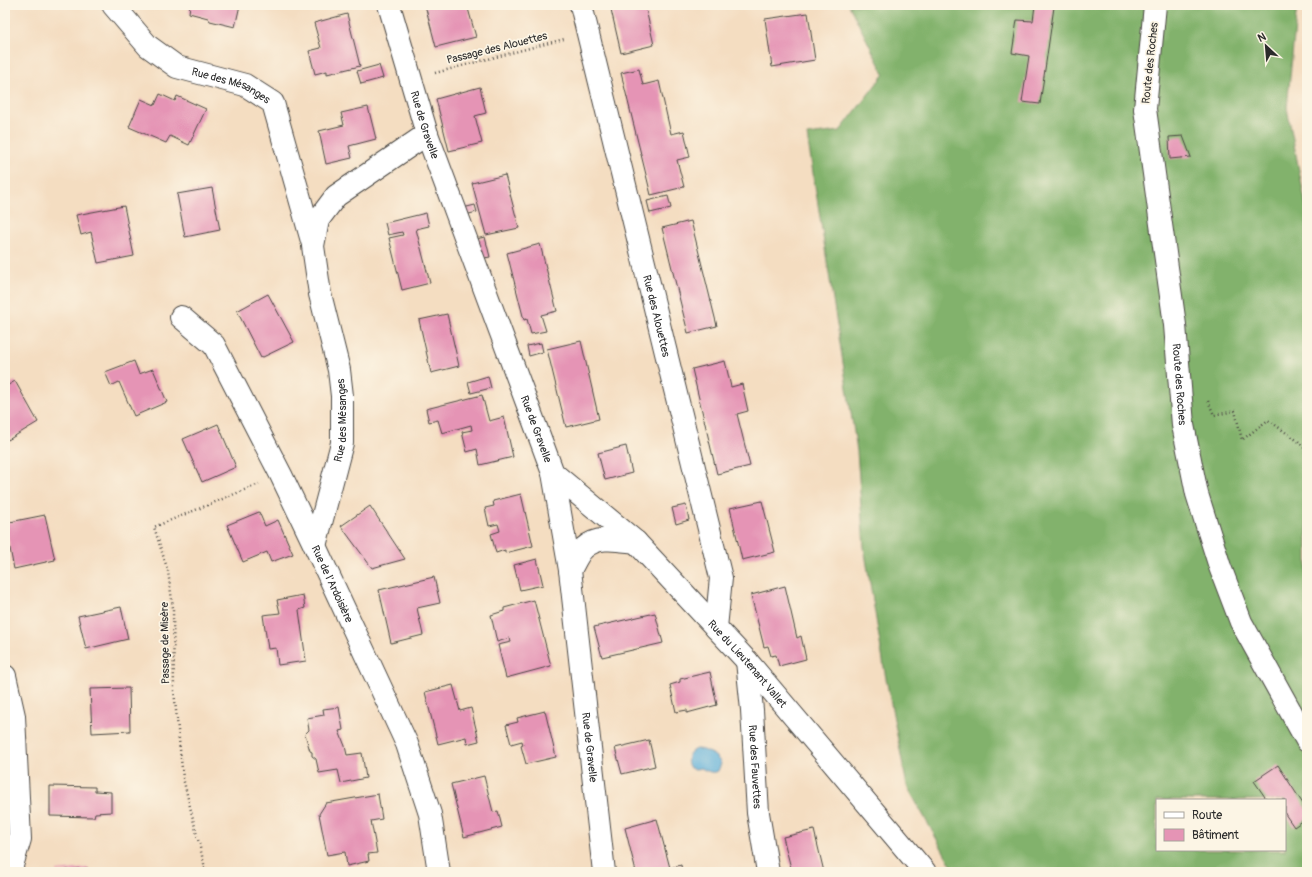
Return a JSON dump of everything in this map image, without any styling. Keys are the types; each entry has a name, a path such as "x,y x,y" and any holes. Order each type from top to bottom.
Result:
{"street":[{"name":"Rue des Mésanges","path":"113,5 148,46 177,67 245,85 273,103 313,246 320,294 339,370 342,396 342,442 315,546"},
{"name":"Rue de Gravelle","path":"389,5 427,134 553,473 570,570 604,872"},
{"name":"Rue des Alouettes","path":"581,5 721,578 716,628"},
{"name":"Route des Roches","path":"1155,5 1145,109 1175,325 1183,425 1197,494 1220,567 1241,622 1307,741"},
{"name":"Rue des Mésanges","path":"313,246 318,220 336,196 427,134"},
{"name":"Rue de l'Ardoisière","path":"181,317 214,345 281,475 315,546 407,744 430,814 439,872"},
{"name":"Rue du Lieutenant Vallet","path":"553,473 636,542 747,661 925,872"},
{"path":"570,570 583,549 595,541 610,539 636,542"},
{"name":"Rue des Fauvettes","path":"747,661 752,710 758,813 768,872"},
{"path":"5,676 14,716 20,839 10,872"}],"path":[{"name":"Passage des Alouettes","path":"410,79 587,33"},
{"path":"1205,394 1214,415 1236,411 1242,440 1268,420 1298,441 1307,451"},
{"name":"Passage de Misère","path":"206,872 183,778 174,690 173,608 168,571 154,527 281,475"}],"green space":[{"path":"849,5 1297,5 1287,108 1307,212 1307,872 955,872 907,786 885,673 864,547 857,451 807,135 840,131 884,74"}],"water":[{"path":"696,749 707,751 717,758 721,764 718,771 712,772 701,768 690,768 687,760 689,754"}],"building":[{"path":"190,5 240,5 235,27 210,21 208,18 189,13"},
{"path":"425,5 467,5 476,37 436,47"},
{"path":"610,5 645,5 654,45 621,53"},
{"path":"1035,5 1054,7 1040,104 1022,102 1029,56 1012,53 1017,20 1033,21"},
{"path":"808,13 815,60 772,67 765,19"},
{"path":"347,14 360,66 327,74 327,71 315,74 309,51 321,48 314,23"},
{"path":"379,65 383,78 361,84 357,71"},
{"path":"639,69 643,85 659,81 671,134 684,131 690,157 677,160 684,187 651,195 621,73"},
{"path":"480,87 486,113 475,116 482,143 449,151 436,99"},
{"path":"160,94 175,101 177,96 206,109 189,145 170,136 166,143 129,127 141,99 155,105"},
{"path":"368,107 376,139 349,146 352,158 326,164 319,131 344,125 341,113"},
{"path":"1183,136 1191,157 1170,159 1169,137"},
{"path":"505,175 519,228 486,235 472,183"},
{"path":"212,188 220,230 185,237 177,194"},
{"path":"668,196 671,208 650,213 647,201"},
{"path":"475,205 477,212 465,215 463,208"},
{"path":"124,206 134,256 98,263 91,232 81,235 76,215"},
{"path":"426,213 429,226 416,229 430,283 402,290 389,238 403,235 402,232 388,235 385,223"},
{"path":"691,221 717,326 688,333 662,228"},
{"path":"485,237 490,257 479,259 471,240"},
{"path":"540,244 557,311 541,315 546,331 531,334 527,319 524,320 507,253"},
{"path":"268,294 294,342 261,358 237,311"},
{"path":"447,314 459,366 431,373 419,320"},
{"path":"581,341 599,419 566,427 547,349"},
{"path":"541,343 543,352 529,356 527,346"},
{"path":"134,361 139,374 153,369 167,402 134,416 119,382 111,386 105,372"},
{"path":"725,361 731,387 742,384 748,411 737,414 750,466 717,474 692,369"},
{"path":"488,376 491,388 471,393 468,382"},
{"path":"15,381 38,422 8,440 5,435 5,387"},
{"path":"482,395 489,421 504,417 513,457 480,465 477,449 467,452 462,432 472,430 471,425 442,433 438,420 429,422 426,409"},
{"path":"218,424 236,467 202,482 183,439"},
{"path":"626,446 632,473 605,480 598,453"},
{"path":"521,494 533,546 505,553 505,550 496,553 491,534 500,531 498,524 489,526 485,508 494,506 493,501"},
{"path":"762,501 775,552 742,560 730,508"},
{"path":"686,505 689,520 676,524 672,508"},
{"path":"370,506 405,559 372,568 341,526"},
{"path":"259,512 265,526 278,520 293,554 271,562 267,552 243,562 227,525"},
{"path":"45,515 55,560 14,569 5,523"},
{"path":"537,559 543,585 520,590 514,565"},
{"path":"434,577 440,603 417,608 423,635 391,643 379,590"},
{"path":"785,586 797,638 801,636 806,659 779,666 776,655 771,656 768,646 764,647 751,595"},
{"path":"303,595 305,608 299,610 306,661 278,665 276,648 268,649 263,615 280,613 277,600"},
{"path":"534,600 551,666 506,678 498,645 511,642 510,638 497,642 491,615 504,611 504,608"},
{"path":"121,607 128,639 86,649 78,616"},
{"path":"655,613 663,643 602,657 594,627"},
{"path":"710,672 717,705 687,713 687,710 676,712 670,685 680,682 680,679"},
{"path":"453,685 460,711 471,708 479,741 467,744 466,737 438,744 425,692"},
{"path":"129,688 130,731 92,733 90,689"},
{"path":"339,707 343,730 339,731 347,755 362,753 366,778 341,783 338,770 319,773 316,759 312,756 312,752 310,751 305,734 309,730 307,718 324,715 323,709"},
{"path":"545,711 556,757 526,764 521,746 523,745 522,741 511,744 506,725 518,722 517,718"},
{"path":"649,740 655,766 622,774 615,748"},
{"path":"1278,765 1307,810 1307,818 1294,827 1286,815 1286,799 1266,799 1254,781"},
{"path":"484,776 493,812 498,811 502,827 464,837 451,784"},
{"path":"50,786 95,787 95,791 111,792 111,812 95,813 94,817 50,816"},
{"path":"378,794 382,819 371,821 377,853 368,854 369,861 347,866 345,852 327,855 319,814 326,803"},
{"path":"657,819 670,868 681,865 682,872 636,872 625,828"},
{"path":"814,830 824,872 792,872 783,837"},
{"path":"88,868 88,872 57,872 57,871"}]}
